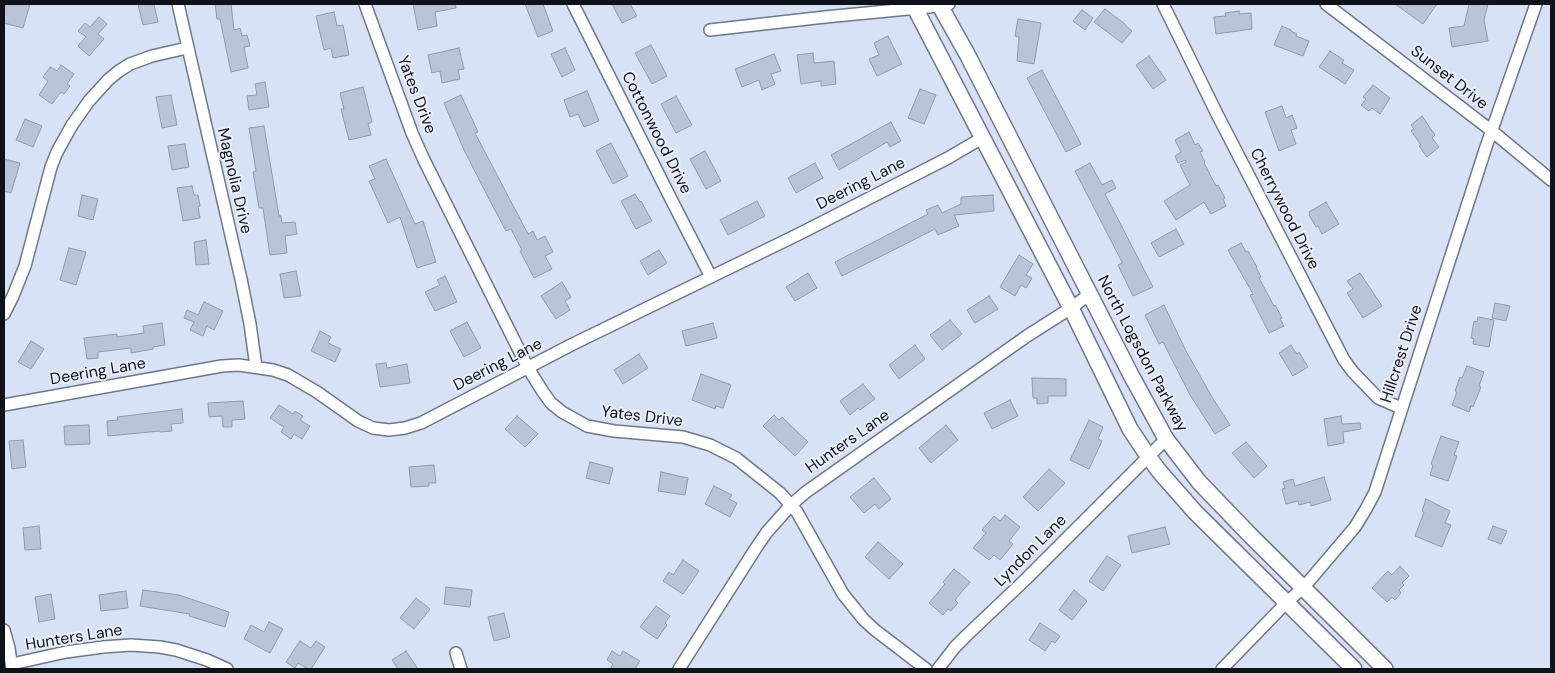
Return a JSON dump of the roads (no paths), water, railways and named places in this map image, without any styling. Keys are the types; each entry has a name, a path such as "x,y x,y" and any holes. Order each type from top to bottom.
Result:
{"main road":[{"name":"North Logsdon Parkway","path":"943,4 1131,375 1166,438 1200,482 1250,535 1384,669"},
{"path":"914,6 1071,308 1130,429 1176,492 1354,669"}],"street":[{"name":"Magnolia Drive","path":"178,4 241,279 256,367"},
{"name":"Yates Drive","path":"364,4 412,133 424,160 528,368 551,403 574,420 587,426 600,429 670,435 710,445 736,458 780,493 791,505 803,521 843,594 853,608 875,630 926,669"},
{"name":"Cottonwood Drive","path":"573,4 711,277"},
{"path":"710,30 943,4"},
{"name":"Cherrywood Drive","path":"1163,4 1344,360 1378,398 1401,408"},
{"name":"Sunset Drive","path":"1326,4 1492,131 1551,180"},
{"name":"Hillcrest Drive","path":"1222,669 1304,587 1355,527 1375,492 1492,131 1536,4"},
{"path":"4,314 25,266 51,167 72,125 89,101 119,71 130,64 152,56 187,48"},
{"name":"Deering Lane","path":"4,405 222,366 239,365 272,370 288,375 317,392 358,421 373,428 389,430 405,428 421,422 573,344 711,277 939,162 982,138"},
{"name":"Hunters Lane","path":"679,669 756,548 773,524 791,505 806,492 995,358 1090,294"},
{"name":"Lyndon Lane","path":"938,669 961,641 1026,579 1166,438"},
{"path":"4,630 12,667"},
{"name":"Hunters Lane","path":"12,667 66,652 103,646 131,645 176,650 227,669"},
{"path":"456,653 461,669"}]}
